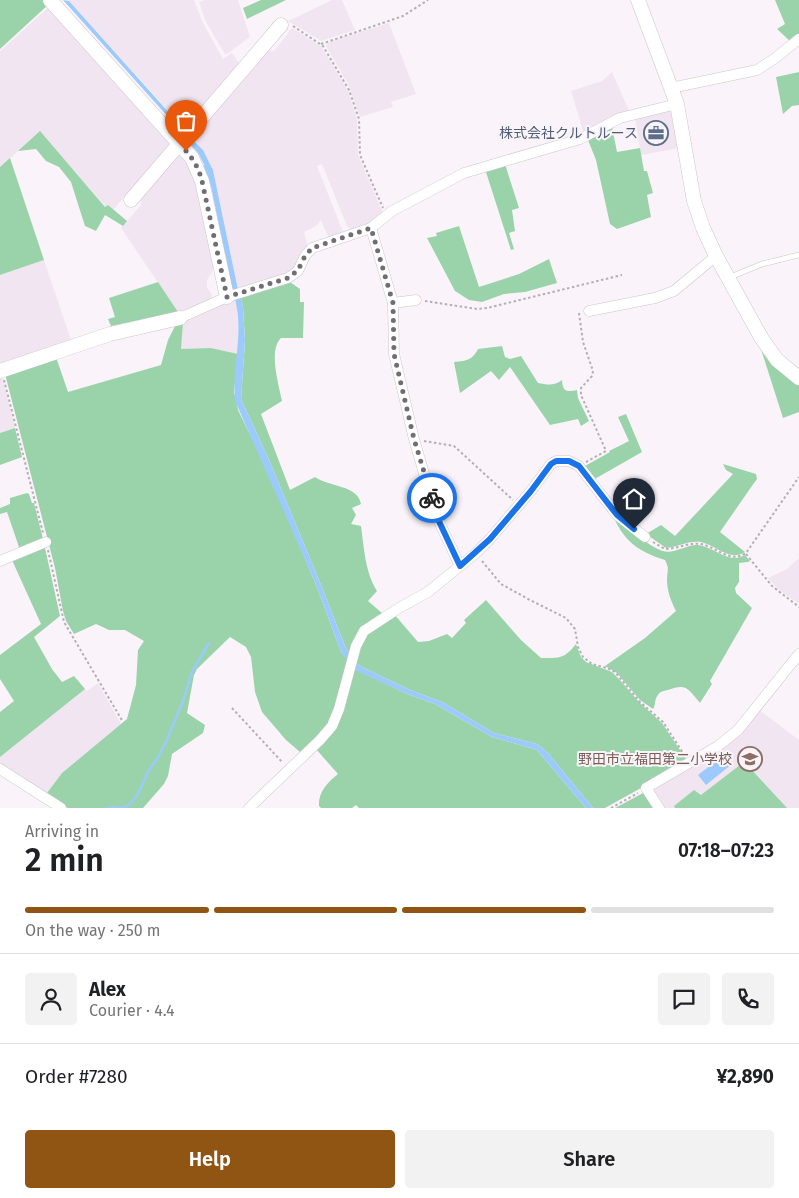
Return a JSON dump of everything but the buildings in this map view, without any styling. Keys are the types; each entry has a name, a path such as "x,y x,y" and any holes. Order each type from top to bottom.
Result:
{"street":[{"path":"50,0 192,158 199,171 227,297"},
{"path":"638,0 677,104 694,201 703,228 716,256 767,346 777,360 799,378"},
{"path":"131,200 280,26"},
{"path":"670,88 757,70 774,59 799,38"},
{"path":"1,371 110,334 180,318 227,297 288,278 298,270 305,256 312,248 371,228 386,215 464,172 580,140 620,118 677,104"},
{"path":"371,228 393,303 394,354 414,439 436,515 460,566"},
{"path":"589,311 656,298 674,291 716,256"},
{"path":"393,303 416,300"},
{"path":"249,808 320,740 332,726 339,709 356,646 364,631 428,592 476,553 519,505 551,464 563,460 579,466 617,515 645,537"},
{"path":"0,561 46,542"},
{"path":"659,808 646,788 718,746 738,730 799,654"},
{"path":"0,769 45,797 49,805 61,808"}],"lane":[{"path":"728,278 762,264 799,255"}],"path":[{"path":"321,44 403,16 428,0"},
{"path":"280,26 293,26 321,44 339,73 354,102 359,119 360,155 386,215"},
{"path":"416,300 478,309 487,308 622,275"},
{"path":"579,466 606,451 580,395 581,388 592,376 583,342 579,313 589,311"},
{"path":"1,371 46,542 64,622 123,722"},
{"path":"414,439 454,446 519,505"},
{"path":"645,537 665,549 695,543 732,557 739,557 746,554 799,477"},
{"path":"476,553 501,584 566,618 575,629 578,648 583,657 592,664 615,672 640,702 663,722 690,763"},
{"path":"746,554 772,586 799,607"},
{"path":"232,708 289,769"},
{"path":"611,808 646,788"}],"shaded area":[{"path":"68,0 194,0 203,23 223,59 232,53 239,63 184,128"},
{"path":"205,0 238,0 250,37 227,54 225,54 206,22 199,2"},
{"path":"332,0 342,0 355,30 321,41 288,21"},
{"path":"50,6 169,138 169,144 113,210 108,205 106,207 40,132 0,167 0,51"},
{"path":"389,23 416,94 391,102 393,107 360,117 348,84 326,44"},
{"path":"292,28 321,46 348,91 357,119 358,155 383,213 369,225 351,230 347,226 322,164 317,166 343,232 330,241 321,220 316,226 304,232 308,248 289,275 238,290 213,170 203,150 192,137 266,50 274,51"},
{"path":"612,72 630,113 584,134 571,91 602,81"},
{"path":"669,110 672,112 680,148 641,155 635,119"},
{"path":"177,154 183,154 194,174 214,265 207,280 207,287 212,295 211,301 178,312 121,228 141,205 140,197"},
{"path":"44,260 71,340 0,363 0,275"},
{"path":"235,299 239,340 238,354 211,348 180,350 183,323 208,308"},
{"path":"2,375 15,428 0,433 0,376"},
{"path":"799,558 799,604 778,589 768,578 787,569"},
{"path":"98,683 121,724 62,773 47,793 0,763 0,757 85,689 87,691"},
{"name":"野田市立福田第二小学校","path":"758,709 799,740 799,808 662,808 652,793 654,787 711,753"}],"green space":[{"path":"0,0 46,0 49,4 0,49"},
{"path":"261,0 286,0 247,19 243,8"},
{"path":"775,0 799,0 799,36 792,43 777,29 785,24"},
{"path":"799,72 799,105 792,106 783,114 776,77"},
{"path":"612,127 617,152 640,148 644,171 647,171 653,193 647,195 651,217 617,229 610,224 596,160 588,140"},
{"path":"40,131 105,207 108,205 127,221 123,226 105,215 96,231 85,226 71,182 59,167 46,161 36,149 18,151"},
{"path":"10,158 44,260 0,275 0,167"},
{"path":"505,164 519,208 512,210 515,231 509,233 514,249 511,250 485,169"},
{"path":"459,226 479,287 519,274 549,259 557,283 525,292 504,294 482,302 469,300 455,291 427,238 437,236 436,233"},
{"path":"158,282 178,312 111,326 108,319 115,317 109,298"},
{"path":"290,282 300,289 300,302 304,302 303,338 281,338 277,344 275,359 282,401 261,414 290,490 315,477 349,490 359,498 361,504 352,508 356,515 351,524 361,526 367,568 377,591 368,601 382,613 361,627 350,655 270,462 241,399 245,341 241,297"},
{"path":"183,323 181,349 211,348 238,354 234,392 238,410 262,459 315,582 341,652 349,661 332,718 324,730 300,752 286,740 262,712 255,692 251,657 246,647 230,637 197,669 194,675 187,713 205,725 203,733 172,754 168,776 164,784 143,808 68,808 52,800 51,796 47,793 62,773 127,719 136,685 138,650 144,641 125,630 109,630 96,624 74,634 66,621 55,568 5,374 56,357 68,392 161,365 168,340 176,324"},
{"path":"502,346 505,357 510,359 521,356 538,383 551,384 562,380 564,389 570,391 577,390 578,398 589,421 581,426 578,419 550,425 510,367 499,380 491,371 460,393 454,362 469,359 474,356 478,349"},
{"path":"761,349 799,384 799,412 783,418"},
{"path":"626,414 642,452 593,480 585,466 629,441 618,417"},
{"path":"15,428 22,457 0,465 0,433"},
{"path":"723,464 756,474 757,479 720,532 745,552 739,555 729,554 701,542 666,548 646,534 661,525 675,536 733,474 726,470"},
{"path":"27,493 32,503 34,503 43,539 20,550 7,512 0,514 0,508 10,504 10,498"},
{"path":"611,511 634,533 660,550 669,552 698,545 728,557 739,558 745,555 750,561 739,563 739,582 735,588 736,593 752,608 710,681 712,684 700,703 690,691 679,687 660,693 653,709 640,700 617,673 605,666 645,638 676,611 669,592 668,568 665,560 631,543 615,521"},
{"path":"42,547 45,548 60,616 34,637 52,669 62,682 74,676 85,689 0,757 0,712 14,701 0,679 0,655 41,624 11,558"},
{"path":"486,600 521,640 541,658 561,657 568,653 576,644 581,657 586,662 612,672 639,702 662,723 688,762 605,808 593,808 548,753 537,744 494,733 444,703 408,689 355,662 363,637 394,614 418,642 429,641 447,634 452,638 466,623 464,620"},
{"path":"353,668 407,694 435,704 492,737 537,750 586,808 359,808 356,805 352,808 321,808 319,801 322,792 327,784 338,774 316,749 330,735"},
{"path":"740,765 746,770 750,768 787,808 675,808 674,806 694,790 701,795"},
{"path":"645,792 656,808 615,808"}],"water":[{"path":"63,0 69,1 180,125 178,128"},
{"path":"195,142 203,150 213,170 238,290 233,291 208,172 198,153 191,145"},
{"path":"241,297 245,341 241,399 270,462 350,655 348,661 341,652 315,582 235,401 238,324 235,299"},
{"path":"355,662 408,689 444,703 494,733 537,744 548,753 593,808 586,808 537,750 492,737 435,704 407,694 359,672 354,668"},
{"path":"724,755 732,764 706,785 698,775"}],"waterway":[{"path":"205,166 210,183"},
{"path":"107,808 124,807 130,804 138,794 149,770 166,742 183,701 192,672 209,643"}],"way so far":[{"path":"186,151 199,171 202,181 227,297 288,278 298,270 305,256 312,248 371,228 393,303 394,354 414,439 432,498"}],"place":[{"name":"株式会社クルトルース","path":"656,133"},
{"name":"野田市立福田第二小学校","path":"750,759"}],"route":[{"path":"432,498 436,515 460,566 490,539 531,491 551,464 556,461 569,461 579,466 617,515 634,529"}]}
